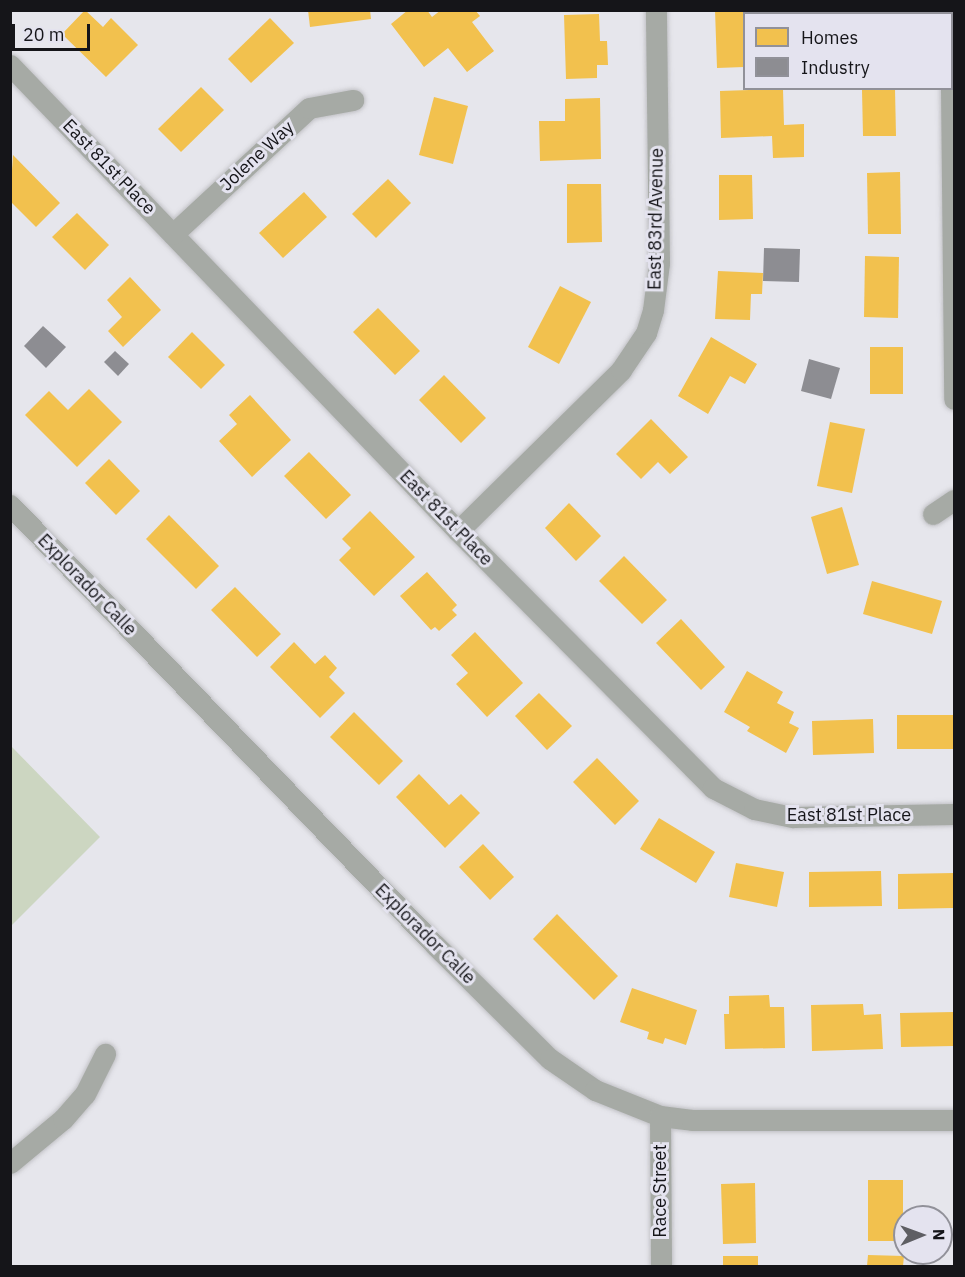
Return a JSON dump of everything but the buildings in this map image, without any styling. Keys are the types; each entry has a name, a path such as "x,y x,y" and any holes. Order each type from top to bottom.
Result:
{"street":[{"name":"East 83rd Avenue","path":"458,531 621,370 646,333 654,310 659,262 656,10"},
{"name":"East 81st Place","path":"10,65 458,531 692,770 734,801 793,817 954,814"},
{"path":"951,90 954,399"},
{"name":"Jolene Way","path":"173,234 309,108 353,100"},
{"path":"933,514 954,500"},
{"name":"Explorador Calle","path":"10,505 426,936 550,1059 595,1090 660,1116 788,1123 954,1120"},
{"path":"10,1163 63,1119 85,1094 105,1054"},
{"name":"Race Street","path":"660,1116 661,1266"}],"green space":[{"path":"11,746 100,837 11,926"}]}
